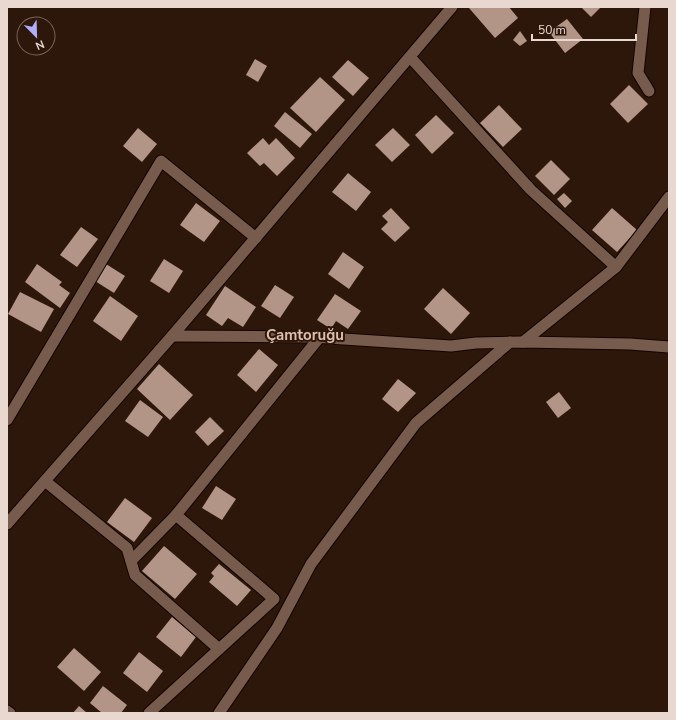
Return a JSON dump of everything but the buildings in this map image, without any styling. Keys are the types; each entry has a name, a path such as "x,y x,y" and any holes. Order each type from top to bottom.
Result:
{"street":[{"path":"7,524 172,336 452,7"},
{"path":"645,7 638,73 649,91"},
{"path":"410,57 450,99 531,190 616,267"},
{"path":"7,420 161,161 256,238"},
{"path":"523,342 616,267 669,197"},
{"path":"172,336 319,338 451,346 476,343 523,342 630,344 669,347"},
{"path":"131,561 176,515 319,338"},
{"path":"219,713 277,628 311,564 416,423 510,342"},
{"path":"45,481 127,548 135,575 219,649"},
{"path":"148,713 274,599 176,515"}],"district":[{"name":"Çamtoruğu","path":"305,335"}]}
